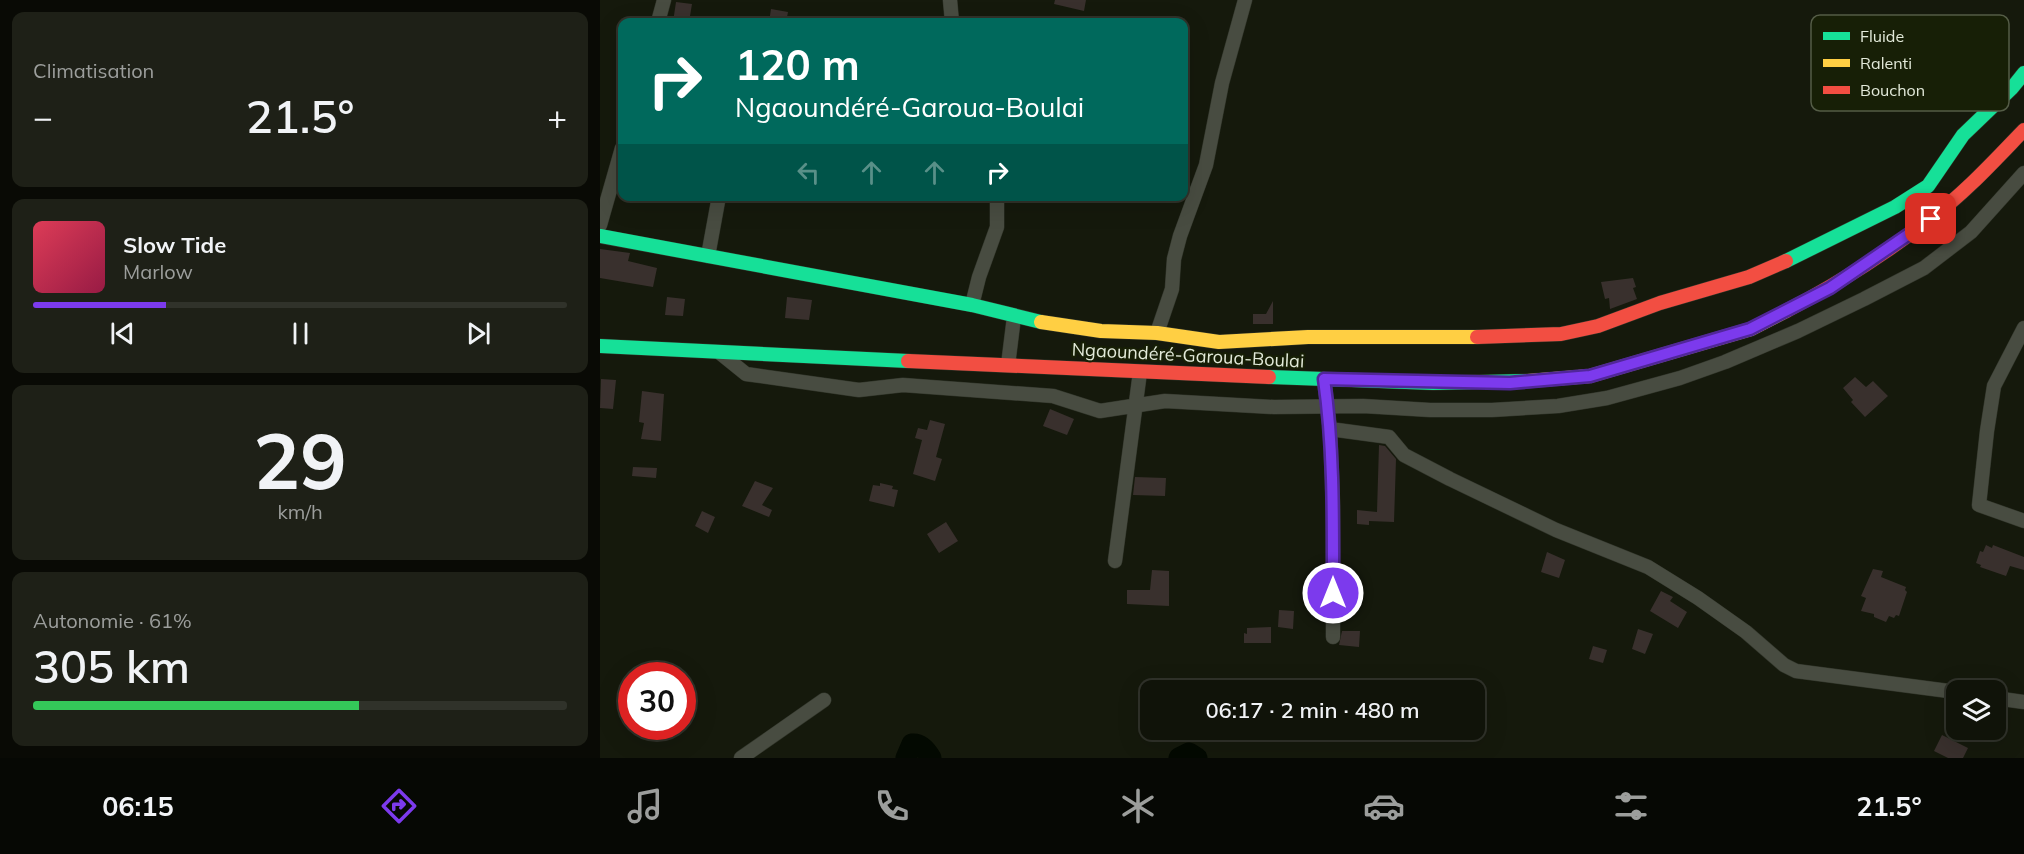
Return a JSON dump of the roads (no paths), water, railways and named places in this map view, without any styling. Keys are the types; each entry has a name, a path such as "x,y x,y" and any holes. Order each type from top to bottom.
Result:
{"main road":[{"path":"2009,91 2024,73"},
{"path":"600,237 834,281 972,304 1014,317 1101,331 1157,333 1219,342 1308,338 1508,337 1561,334 1598,326 1660,303 1749,276 1797,256 1895,207 1928,186 1963,135 1988,111"},
{"name":"Ngaoundéré-Garoua-Boulai","path":"600,346 1324,379 1510,383 1590,376 1750,329 1830,288 1931,219 1985,171 2024,130"}],"street":[{"path":"659,18 664,0"},
{"path":"950,0 952,18"},
{"path":"1157,333 1172,289 1174,259 1180,236 1206,165 1222,83 1245,0"},
{"path":"600,225 618,162"},
{"path":"719,351 746,374 859,390 903,385 1053,396 1100,411 1165,401 1274,407 1492,410 1558,406 1606,398 1680,378 1725,362 1798,331 1924,268 1971,232 2024,172"},
{"path":"708,256 718,201"},
{"path":"972,304 997,227 997,201"},
{"path":"1008,365 1014,317"},
{"path":"2024,328 1995,386 1987,431 1979,505 2024,521"},
{"path":"1114,561 1138,404 1140,372"},
{"path":"1324,379 1330,429 1333,506 1333,637"},
{"path":"1330,429 1389,437 1404,455 1450,479 1556,530 1648,567 1698,598 1746,632 1784,666 1796,671 1946,691"},
{"path":"741,758 824,700"},
{"path":"2006,700 2024,702"}],"waterway":[{"path":"906,758 912,744 921,746 931,758"},
{"path":"1179,758 1189,753 1197,758"}]}
